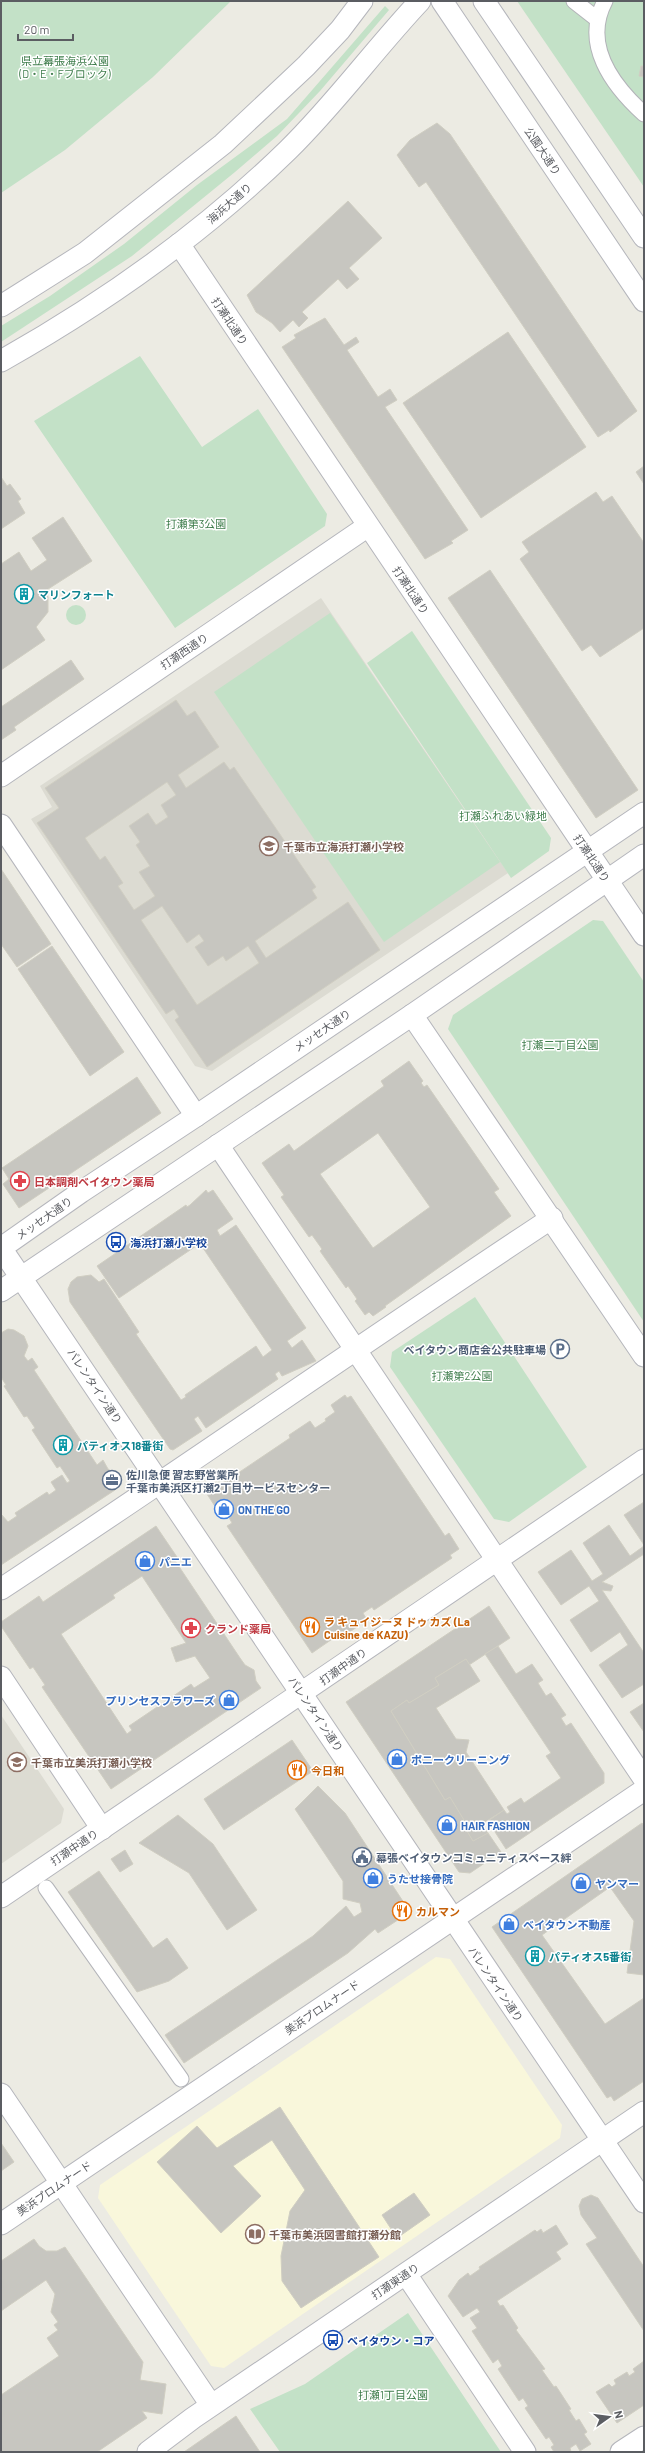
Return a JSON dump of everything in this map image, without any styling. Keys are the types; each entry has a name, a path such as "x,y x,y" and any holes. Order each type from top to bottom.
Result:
{"street":[{"path":"1,306 85,253 223,144 306,66 340,30 362,1"},
{"name":"海浜大通り","path":"1,361 73,318 179,244 213,218 288,150 420,1"},
{"name":"公園大通り","path":"442,1 644,301"},
{"path":"484,1 644,237"},
{"path":"574,1 597,19"},
{"path":"605,1 597,19 595,38 601,57 614,82 644,114"},
{"name":"打瀬北通り","path":"179,244 644,934"},
{"name":"打瀬西通り","path":"1,776 368,526"},
{"name":"メッセ大通り","path":"1,1248 80,1192 196,1116 587,850 644,813"},
{"path":"1,825 196,1116"},
{"path":"1,1291 412,1015 644,855"},
{"path":"412,1015 552,1218 644,1356"},
{"path":"218,1145 644,1779"},
{"path":"1,1589 161,1484 355,1350 552,1218"},
{"name":"バレンタイン通り","path":"1,1248 644,2202"},
{"name":"打瀬中通り","path":"1,1897 302,1694 496,1559 644,1460"},
{"path":"1,1677 102,1828"},
{"name":"美浜プロムナード","path":"1,2224 644,1790"},
{"path":"46,1888 181,2079"},
{"path":"1,2094 211,2405"},
{"name":"打瀬東通り","path":"148,2452 211,2405 644,2112"},
{"path":"406,2274 525,2452"},
{"path":"621,2452 644,2436"}],"shaded area":[{"name":"千葉市立海浜打瀬小学校","path":"321,598 508,873 212,1071 195,1066 31,819 52,807 40,786"},
{"name":"千葉市立美浜打瀬小学校","path":"1,1715 64,1809 61,1823 1,1864"},
{"path":"436,1957 450,1959 562,2125 560,2138 224,2368 211,2366 98,2198 100,2185"}],"green space":[{"name":"県立幕張海浜公園 (D・E・Fブロック)","path":"1,1 231,1 153,77 65,150 1,193"},
{"path":"517,1 644,1 644,187"},
{"path":"385,6 389,10 320,91 277,136 132,256 1,342 1,326 50,296 124,244 197,185 287,119"},
{"name":"打瀬第3公園","path":"140,356 202,447 258,409 327,514 325,526 175,628 34,421"},
{"path":"76,605 83,608 86,615 83,622 76,625 69,622 66,615 69,608"},
{"path":"330,613 500,862 384,942 214,692"},
{"name":"打瀬ふれあい緑地","path":"412,631 551,838 549,851 511,878 367,663"},
{"name":"打瀬二丁目公園","path":"593,920 603,921 644,982 644,1322 448,1029 453,1015"},
{"name":"打瀬第2公園","path":"475,1297 587,1467 509,1522 494,1519 390,1367 392,1352"},
{"name":"打瀬1丁目公園","path":"408,2313 501,2452 280,2452 250,2409 305,2384"}],"building":[{"path":"641,66 644,66 644,77 639,76"},
{"path":"437,123 450,134 637,411 610,432 609,430 598,437 426,182 419,187 397,155 410,140"},
{"path":"348,201 382,238 349,268 359,279 347,289 338,279 302,312 308,318 299,327 293,320 280,332 272,323 256,312 247,295"},
{"path":"325,318 344,345 356,337 359,342 347,350 378,397 390,389 397,400 385,407 468,530 451,541 453,543 425,559 282,347 296,338 294,335"},
{"path":"508,332 586,447 481,518 403,403"},
{"path":"644,466 644,484 636,472"},
{"path":"1,477 7,486 10,484 21,499 18,501 25,513 1,529"},
{"path":"596,492 603,502 612,496 644,543 644,628 600,657 591,645 582,651 520,559 529,552 522,542"},
{"name":"マリンフォート","path":"63,517 92,561 45,591 48,597 48,612 36,627 45,640 1,670 1,564 19,552 31,571 47,560 32,538"},
{"path":"490,570 638,790 596,818 448,598"},
{"path":"71,660 84,679 14,727 16,730 1,740 1,707"},
{"path":"176,700 187,716 195,711 219,747 178,775 186,788 224,762 230,770 234,767 316,887 312,890 317,898 255,941 266,958 348,902 380,950 207,1067 175,1020 179,1017 174,1009 166,1014 37,823 59,808 45,788","holes":["167,782 176,795 161,805 168,817 156,825 148,813 129,826 140,842 136,845 150,866 139,872 155,896 134,910 118,886 123,883 105,856 100,860 85,838","162,906 187,943 199,934 204,941 195,947 208,966 223,956 226,961 248,946 259,963 197,1005 141,920"]},
{"path":"1,869 51,944 17,967 1,944"},
{"path":"52,946 124,1052 90,1076 18,969"},
{"path":"409,1061 423,1081 421,1083 424,1087 427,1085 499,1189 494,1192 511,1216 373,1316 369,1312 365,1315 355,1301 357,1299 348,1286 346,1288 320,1251 322,1249 312,1235 309,1237 281,1197 284,1195 262,1163 289,1144 294,1151 384,1086 381,1081","holes":["378,1133 430,1207 373,1248 320,1174"]},
{"path":"137,1077 161,1113 19,1208 3,1184 9,1179 2,1168"},
{"path":"206,1190 208,1193 213,1190 233,1219 217,1230 220,1236 236,1225 306,1328 287,1341 292,1348 302,1340 316,1361 282,1376 279,1371 275,1374 278,1379 206,1428 198,1416 194,1419 202,1431 173,1450 170,1449 70,1302 68,1289 71,1282 77,1277 91,1275 99,1282 104,1279 139,1332 136,1334 181,1400 186,1397 185,1395 256,1346 263,1357 272,1350 203,1248 205,1246 202,1242 119,1298 97,1266 186,1205 187,1207 190,1205"},
{"name":"パティオス18番街","path":"8,1329 14,1330 24,1336 28,1346 24,1356 28,1361 32,1358 38,1367 34,1370 97,1465 103,1460 108,1469 118,1476 119,1485 115,1490 1,1565 1,1514 8,1522 17,1516 15,1513 47,1492 49,1495 56,1490 51,1482 62,1475 67,1483 70,1481 60,1466 57,1468 32,1430 35,1428 27,1416 24,1417 4,1386 6,1385 1,1377 1,1333"},
{"path":"345,1395 347,1398 351,1396 445,1536 449,1533 459,1549 450,1555 452,1558 374,1610 372,1607 363,1613 367,1620 341,1638 338,1635 312,1653 227,1526 232,1523 227,1514 222,1517 207,1494 290,1438 289,1435 310,1421 315,1428 326,1421 325,1419 335,1412 331,1405"},
{"path":"644,1502 644,1545 624,1515"},
{"path":"609,1525 630,1556 644,1546 644,1554 602,1582 613,1586 611,1591 602,1590 644,1653 644,1684 622,1698 599,1665 628,1645 620,1632 591,1652 570,1620 599,1601 589,1586 561,1605 538,1572 571,1550 592,1581 603,1574 583,1543"},
{"path":"156,1526 177,1557 174,1559 240,1658 245,1665 254,1670 256,1681 261,1688 111,1789 42,1687 45,1685 33,1667 30,1669 1,1626 1,1622 39,1596 43,1602","holes":["142,1576 186,1643 171,1648 176,1662 195,1656 210,1678 194,1688 191,1684 129,1726 132,1730 127,1734 61,1634 115,1598 113,1595"]},
{"path":"489,1606 510,1638 469,1665 466,1659 435,1678 439,1685 409,1703 407,1700 391,1711 445,1800 450,1797 464,1820 461,1821 473,1841 488,1833 501,1852 470,1873 459,1872 346,1702"},
{"path":"498,1646 516,1674 532,1664 543,1680 538,1683 546,1696 551,1693 566,1715 561,1718 566,1726 571,1723 604,1773 604,1783 506,1849 488,1821 504,1810 507,1814 510,1812 507,1807 521,1798 524,1803 561,1778 546,1756 551,1753 485,1654"},
{"path":"466,1659 480,1681 436,1708 456,1739 469,1740 466,1752 504,1810 482,1824 488,1833 473,1841 461,1821 464,1820 450,1797 445,1800 391,1711 407,1700 409,1703 439,1685 435,1678"},
{"path":"644,1703 644,1732 630,1712"},
{"path":"292,1740 313,1771 224,1830 204,1799"},
{"path":"318,1786 345,1813 410,1912 378,1933 375,1929 348,1953 184,2063 165,2035 313,1936 346,1906 354,1917 362,1912 360,1903 343,1899 343,1881 295,1809"},
{"path":"178,1815 213,1844 257,1910 227,1930 189,1873 139,1843"},
{"name":"パティオス5番街","path":"642,1823 644,1826 644,1975 627,1973 634,1921 610,1887 542,1935 605,2024 644,1998 644,2081 614,2101 611,2096 607,2098 492,1927"},
{"path":"125,1850 133,1864 120,1872 111,1859"},
{"path":"99,1871 153,1948 167,1938 188,1968 169,1981 137,1992 68,1892"},
{"path":"280,2107 379,2257 301,2308 282,2281 281,2256 290,2211 305,2190 272,2140 233,2166 261,2196 221,2233 157,2162 197,2126 217,2148"},
{"path":"1,2143 14,2162 1,2171"},
{"path":"414,2193 430,2215 397,2238 382,2215"},
{"path":"591,2195 598,2198 644,2267 644,2331 586,2244 597,2238 581,2215 579,2206 582,2199"},
{"path":"556,2225 568,2244 556,2252 561,2259 497,2301 500,2306 503,2305 518,2328 516,2330 545,2369 542,2370 554,2387 556,2386 571,2409 569,2410 576,2421 579,2419 587,2432 584,2434 591,2444 580,2451 576,2444 570,2448 571,2452 554,2452 551,2447 554,2445 549,2437 546,2439 525,2408 528,2406 523,2398 519,2401 498,2369 502,2366 498,2359 493,2363 472,2331 477,2328 470,2318 480,2312 477,2308 463,2317 448,2296 459,2280 468,2273 470,2276 480,2269 479,2267 535,2230 537,2232 541,2229 543,2233"},
{"path":"34,2239 39,2246 46,2251 57,2251 65,2247 143,2362 140,2380 166,2384 162,2414 142,2411 147,2418 97,2452 1,2452 1,2395 59,2356 47,2338 58,2330 54,2325 58,2322 51,2312 55,2294 46,2280 1,2311 1,2261"},
{"path":"644,2361 644,2405 617,2423 596,2392 609,2384 612,2387 616,2384 614,2380 627,2372 629,2376 635,2372 633,2369"},
{"path":"236,2416 260,2452 184,2452"}],"place":[{"name":"マリンフォート","path":"24,594"},
{"name":"千葉市立海浜打瀬小学校","path":"269,846"},
{"name":"日本調剤ベイタウン薬局","path":"20,1181"},
{"name":"海浜打瀬小学校","path":"116,1242"},
{"name":"ベイタウン商店会公共駐車場","path":"560,1349"},
{"name":"パティオス18番街","path":"63,1445"},
{"name":"佐川急便 習志野営業所 千葉市美浜区打瀬2丁目サービスセンター","path":"112,1480"},
{"name":"ON THE GO","path":"224,1509"},
{"name":"パニエ","path":"145,1561"},
{"name":"ラ キュイジーヌ ドゥ カズ (La Cuisine de KAZU)","path":"310,1627"},
{"name":"クランド薬局","path":"191,1628"},
{"name":"プリンセスフラワーズ","path":"229,1700"},
{"name":"ポニークリーニング","path":"397,1759"},
{"name":"千葉市立美浜打瀬小学校","path":"17,1762"},
{"name":"今日和","path":"297,1770"},
{"name":"HAIR FASHION","path":"447,1825"},
{"name":"幕張ベイタウンコミュニティスペース絆","path":"362,1857"},
{"name":"うたせ接骨院","path":"373,1878"},
{"name":"ヤンマー","path":"581,1883"},
{"name":"カルマン","path":"402,1911"},
{"name":"ベイタウン不動産","path":"509,1924"},
{"name":"パティオス5番街","path":"535,1956"},
{"name":"千葉市美浜図書館打瀬分館","path":"255,2234"},
{"name":"ベイタウン・コア","path":"333,2340"}]}
